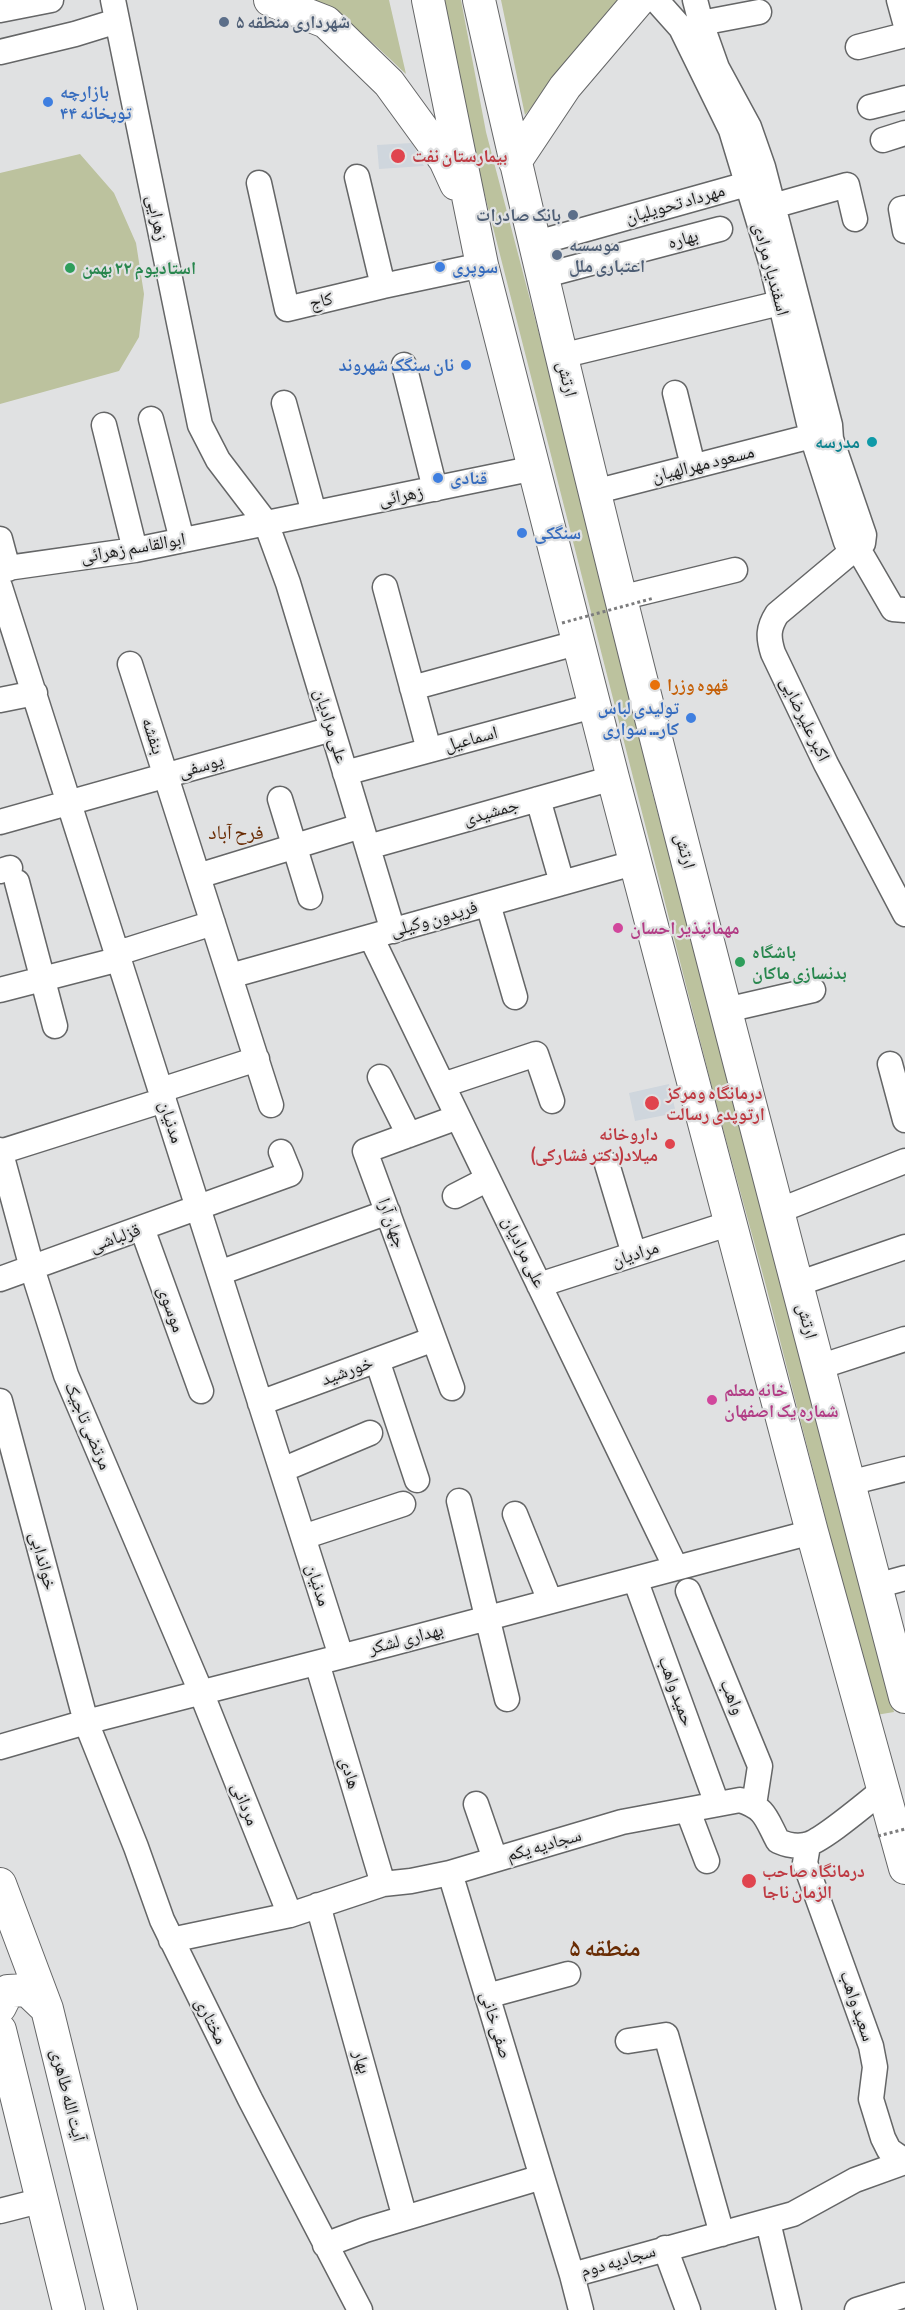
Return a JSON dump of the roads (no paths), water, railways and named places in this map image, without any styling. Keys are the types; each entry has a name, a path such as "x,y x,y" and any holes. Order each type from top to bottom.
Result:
{"main road":[{"path":"270,0 326,22 388,83 445,160 472,219"},
{"path":"428,0 482,265 536,468 571,632 597,705 812,1532 905,1868"},
{"name":"ارتش","path":"479,0 533,244 620,598 778,1211 849,1483 890,1582 905,1695"},
{"path":"515,162 565,87 639,0"},
{"name":"آیت الله طاهری","path":"0,1884 47,2009 121,2310"},
{"path":"0,2007 8,1991 27,1990 47,2009"},
{"path":"0,2030 69,2310"}],"street":[{"path":"0,10 51,0"},
{"name":"اسفندیار مرادی","path":"656,0 681,28 731,130 771,262 812,436 846,542 851,547 857,547 863,543 864,535 831,439 830,425 763,167 748,127 717,68 695,0"},
{"path":"899,0 905,22"},
{"path":"0,52 75,34 115,10"},
{"name":"زهرایی","path":"115,10 200,425 218,460 266,523"},
{"path":"701,23 759,12"},
{"path":"858,47 905,35"},
{"path":"870,107 905,98"},
{"path":"357,177 383,285"},
{"name":"کاج","path":"259,183 287,309 383,285 482,265"},
{"name":"مهرداد تحویلیان","path":"533,244 747,184"},
{"path":"773,206 847,185 855,219"},
{"path":"905,208 901,209 905,231"},
{"name":"بهاره","path":"542,276 720,229"},
{"path":"561,356 780,303"},
{"path":"404,365 435,489"},
{"path":"675,393 693,466"},
{"path":"284,403 314,513"},
{"path":"151,419 182,540"},
{"path":"105,425 135,550"},
{"name":"مسعود مهرالهیان","path":"594,492 812,436"},
{"name":"زهرائی","path":"266,523 536,468"},
{"name":"ابوالقاسم زهرائی","path":"3,575 266,523"},
{"name":"علی مرادیان","path":"266,523 288,583 364,836 382,934 443,1085 676,1568"},
{"name":"مدنیان","path":"0,539 3,575 35,693 341,1656"},
{"name":"اسفندیار مرادی","path":"857,547 893,609 905,610"},
{"name":"اکبر علیرضایی","path":"857,547 777,614 770,625 768,638 826,764 905,914"},
{"path":"620,598 735,570"},
{"path":"385,587 429,750"},
{"path":"412,688 571,632"},
{"name":"بنفشه","path":"130,664 272,1106"},
{"path":"0,700 35,693"},
{"name":"اسماعیل","path":"345,773 597,705"},
{"name":"یوسفی","path":"0,822 332,729"},
{"name":"جمشیدی","path":"198,876 295,846 364,836 538,799 614,777"},
{"path":"280,799 310,897"},
{"path":"538,799 562,883"},
{"name":"فریدون وکیلی","path":"230,976 637,862"},
{"path":"9,873 43,979 55,1026"},
{"path":"488,904 515,997"},
{"path":"0,990 119,956 213,923"},
{"path":"726,1010 813,990"},
{"path":"443,1085 537,1054 552,1101"},
{"path":"0,1151 163,1095 257,1059"},
{"path":"890,1064 905,1120"},
{"path":"380,1077 409,1135"},
{"name":"جهان آرا","path":"452,1388 365,1151 458,1117"},
{"name":"مرتضی تاجیک","path":"0,1151 32,1268 66,1375 201,1692"},
{"name":"قزلباشی","path":"0,1279 290,1174 281,1152"},
{"path":"778,1211 905,1161"},
{"path":"607,1164 634,1254"},
{"path":"455,1196 488,1179"},
{"path":"219,1273 388,1212"},
{"name":"مرادیان","path":"539,1285 731,1223"},
{"name":"موسوی","path":"142,1228 201,1391"},
{"path":"797,1284 905,1247"},
{"name":"خورشید","path":"260,1403 434,1339"},
{"path":"819,1367 905,1339"},
{"path":"377,1360 417,1480"},
{"name":"خواندابی","path":"0,1401 86,1722"},
{"path":"282,1470 370,1433"},
{"path":"849,1483 905,1469"},
{"path":"459,1501 507,1699"},
{"path":"303,1537 403,1504"},
{"path":"515,1514 550,1601"},
{"name":"بهداری لشکر","path":"0,1747 86,1722 812,1532"},
{"name":"حمید واهب","path":"635,1579 717,1804"},
{"name":"واهب","path":"688,1591 760,1766 754,1805"},
{"name":"هادی","path":"317,1663 382,1884"},
{"name":"مردانی","path":"201,1692 290,1915"},
{"name":"مختاری","path":"86,1722 171,1940 360,2310"},
{"path":"754,1805 765,1815 778,1841 789,1846 808,1845 883,1790"},
{"name":"سجادیه یکم","path":"171,1940 290,1915 382,1884 450,1873 622,1822 740,1800 754,1805"},
{"path":"476,1804 495,1859"},
{"path":"688,1811 707,1861"},
{"name":"سعید واهب","path":"808,1845 805,1863 871,2046 875,2067 871,2099 889,2150 905,2162"},
{"name":"صفی خانی","path":"450,1873 542,2177"},
{"name":"بهار","path":"318,1905 405,2218"},
{"path":"488,1996 568,1974"},
{"path":"628,2041 666,2035 722,2234"},
{"name":"سجادیه دوم","path":"542,2177 572,2274 768,2222 812,2205 855,2180 905,2162"},
{"path":"325,2245 405,2218 542,2177"},
{"path":"0,2211 43,2200"},
{"path":"768,2222 789,2310"},
{"path":"665,2248 688,2310"},
{"path":"572,2274 580,2310"},
{"path":"857,2310 905,2295"}],"place":[{"name":"شهرداری منطقه ۵","path":"224,22"},
{"name":"بازارچه توپخانه ۴۴","path":"48,102"},
{"name":"بیمارستان نفت","path":"398,156"},
{"name":"بانک صادرات","path":"573,215"},
{"name":"موسسه اعتباری ملل","path":"557,255"},
{"name":"سوپری","path":"440,267"},
{"name":"استادیوم ۲۲ بهمن","path":"70,268"},
{"name":"نان سنگک شهروند","path":"466,365"},
{"name":"مدرسه","path":"872,442"},
{"name":"قنادی","path":"438,478"},
{"name":"سنگکی","path":"522,533"},
{"name":"قهوه وزرا","path":"655,685"},
{"name":"تولیدی لباس کار... سواری","path":"691,718"},
{"name":"مهمانپذیر احسان","path":"618,928"},
{"name":"باشگاه بدنسازی ماکان","path":"740,962"},
{"name":"درمانگاه ومرکز ارتوپدی رسالت","path":"652,1103"},
{"name":"داروخانه میلاد(دکتر فشارکی)","path":"670,1144"},
{"name":"خانه معلم شماره یک اصفهان","path":"712,1400"},
{"name":"درمانگاه صاحب الزمان ناجا","path":"749,1881"}],"district":[{"name":"فرح آباد","path":"236,833"},
{"name":"منطقه ۵","path":"605,1948"}]}
